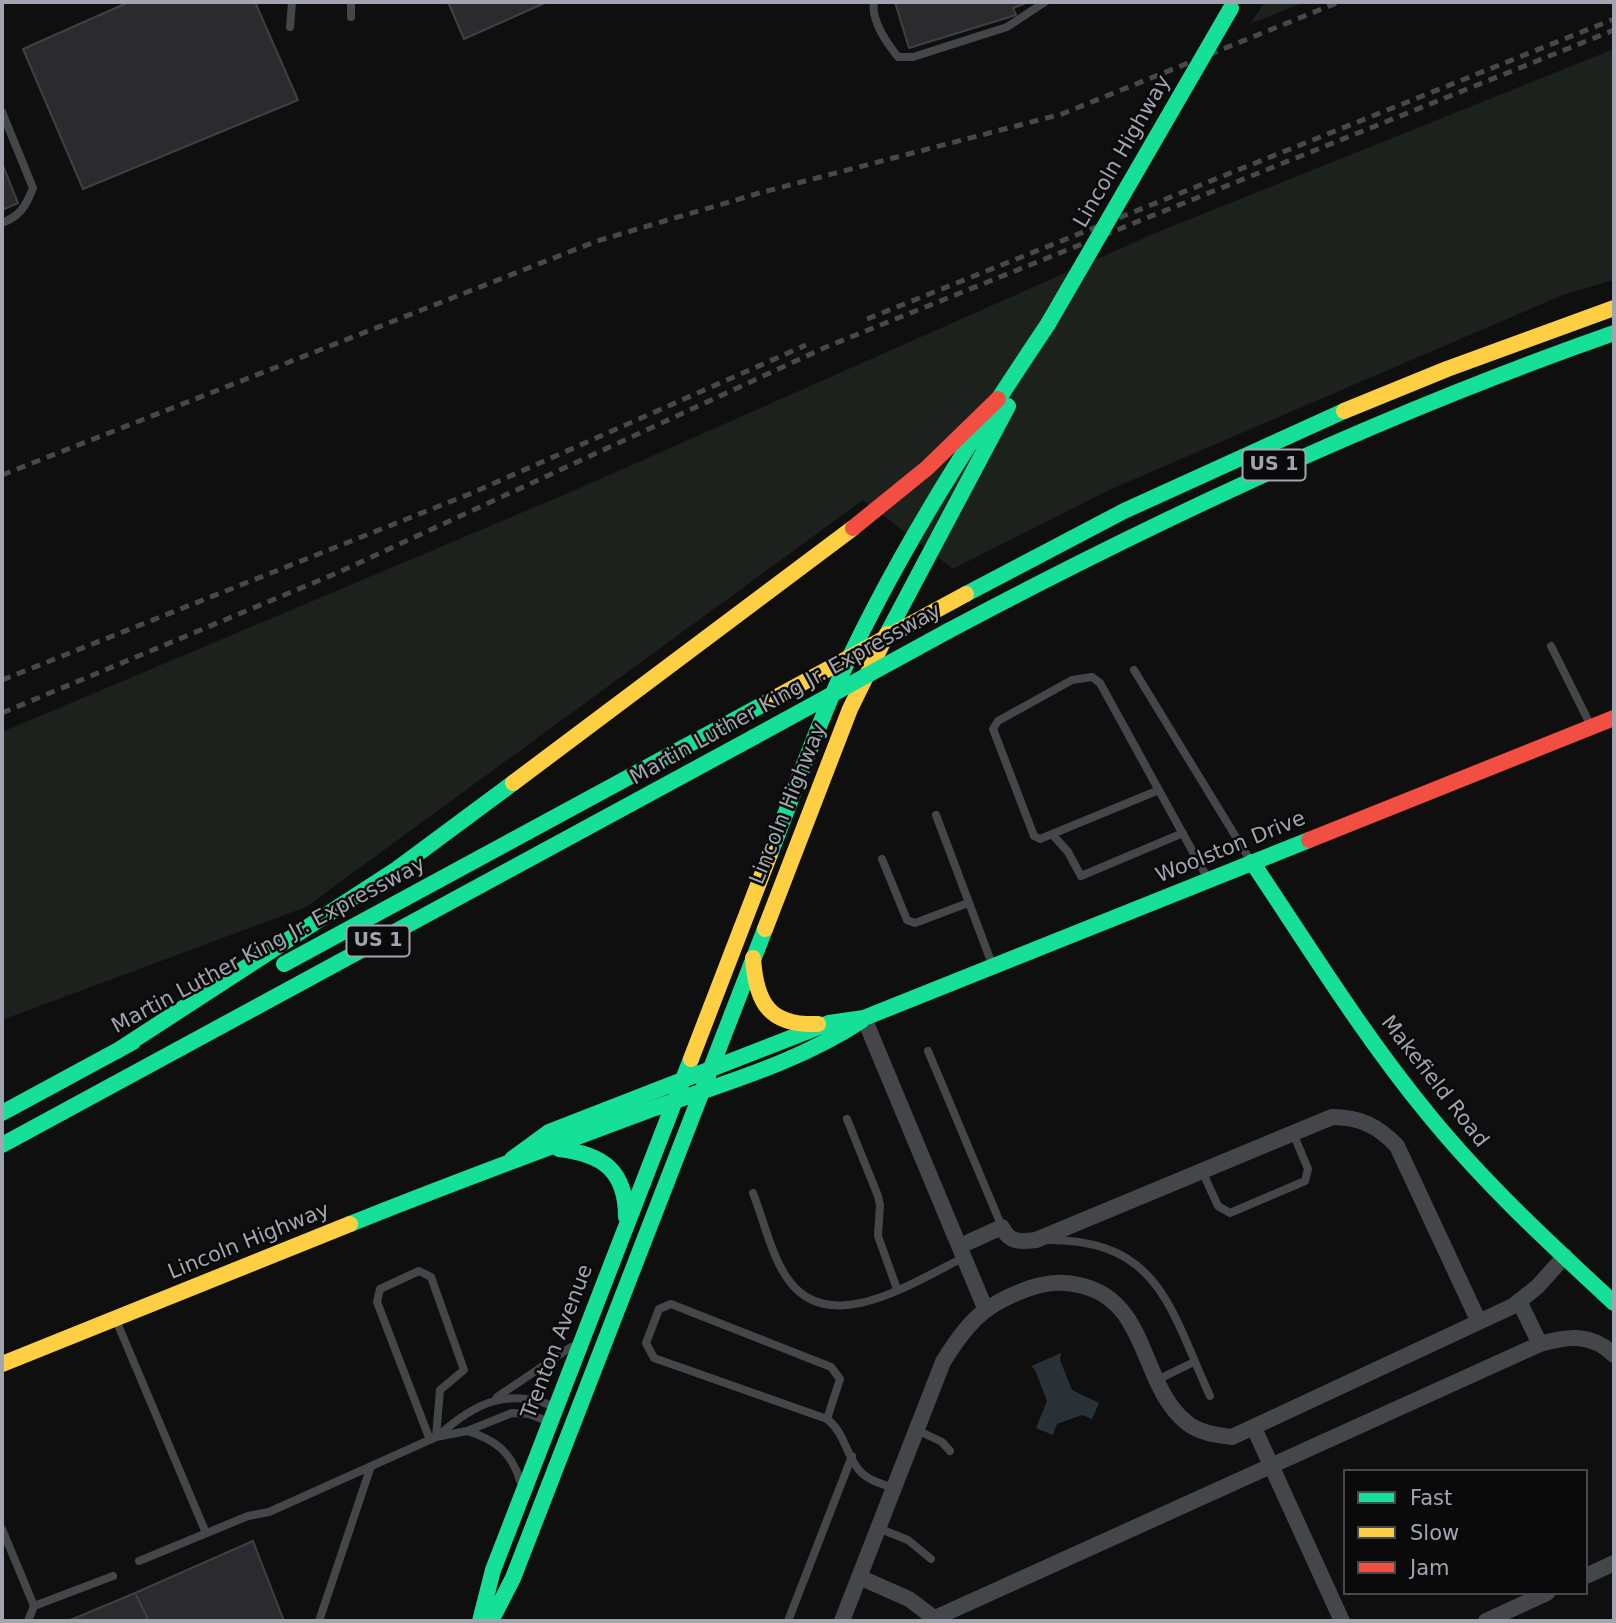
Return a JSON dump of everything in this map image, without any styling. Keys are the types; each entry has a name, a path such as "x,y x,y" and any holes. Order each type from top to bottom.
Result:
{"main road":[{"name":"Lincoln Highway","path":"512,1159 549,1132 682,1079 805,758 856,643 910,541 1048,324 1233,5"},
{"name":"Martin Luther King Jr. Expressway","path":"2,1113 332,938 1078,533 1280,435 1478,355 1614,308"},
{"name":"Lincoln Highway","path":"2,1364 512,1159 555,1149 673,1101 699,1094 825,766 876,652 982,460 1048,324"},
{"name":"Martin Luther King Jr. Expressway","path":"2,1145 1089,554 1290,457 1429,400 1614,333"},
{"path":"117,1051 397,869 877,510 927,468 998,399"},
{"name":"Woolston Drive","path":"682,1079 708,1072 829,1023 864,1018 1614,718"},
{"name":"Makefield Road","path":"1252,862 1377,1046 1428,1114 1507,1201 1614,1303"},
{"path":"753,955 755,987 769,1012 792,1025 829,1023"},
{"name":"Woolston Drive","path":"699,1094 836,1039 864,1018"},
{"name":"Trenton Avenue","path":"480,1621 493,1570 682,1079"},
{"path":"491,1621 513,1578 699,1094"},
{"path":"555,1149 591,1153 605,1160 614,1170 625,1196 625,1228"}],"street":[{"path":"864,1018 985,1308"},
{"path":"963,1252 1002,1227 1011,1239 1022,1242 1036,1240 1332,1117 1351,1117 1385,1134 1397,1146 1479,1322"},
{"path":"842,1621 943,1362 956,1340 985,1308 1049,1282 1091,1288 1112,1299 1129,1318 1170,1402 1186,1422 1208,1434 1231,1437 1519,1301 1565,1256"},
{"path":"1519,1301 1540,1344"},
{"path":"859,1577 909,1599 937,1620 1540,1344 1566,1338 1588,1338 1606,1347 1614,1355"},
{"path":"1254,1428 1342,1621"},
{"path":"1588,1575 1614,1563"},
{"path":"1486,1621 1543,1595"}],"lane":[{"path":"290,27 292,2"},
{"path":"351,2 351,17"},
{"path":"874,2 879,29 898,57 913,57 1007,27 1045,2"},
{"path":"2,112 33,188 26,205 16,218 2,223"},
{"path":"1551,646 1591,726"},
{"path":"1134,670 1252,862"},
{"path":"1159,790 1040,839 1034,836 993,729 998,721 1072,680 1092,677 1100,683 1209,880"},
{"path":"936,814 993,967"},
{"path":"1052,834 1068,852 1081,876 1183,833"},
{"path":"882,859 907,920 915,923 968,903"},
{"path":"928,1051 1002,1227"},
{"path":"848,1119 878,1196 881,1249 897,1289"},
{"path":"1202,1171 1218,1206 1230,1213 1306,1181 1308,1169 1293,1133"},
{"path":"753,1194 791,1283 805,1295 827,1305 852,1307 897,1289 963,1252"},
{"path":"1036,1240 1102,1246 1140,1265 1160,1289 1210,1396"},
{"path":"419,1271 431,1277 464,1370 440,1390 433,1438 377,1302 380,1289 419,1271"},
{"path":"827,1419 840,1379 831,1367 671,1304 659,1309 646,1343 653,1357 827,1419 839,1428 852,1456 865,1475 894,1488"},
{"path":"115,1319 206,1533"},
{"path":"480,1408 561,1357 587,1325"},
{"path":"1159,1379 1194,1362"},
{"path":"433,1438 460,1416 499,1400 522,1396 573,1422"},
{"path":"139,1561 248,1516 269,1512 433,1438 467,1431 512,1413 553,1414 573,1422"},
{"path":"917,1430 943,1442 950,1451"},
{"path":"467,1431 486,1437 505,1451 518,1473 522,1495"},
{"path":"789,1621 852,1456"},
{"path":"319,1621 371,1466"},
{"path":"878,1528 908,1540 931,1559"},
{"path":"2,1529 34,1606"},
{"path":"27,1621 34,1606 113,1576"}],"shaded area":[{"path":"1265,2 1305,2 1250,24"},
{"path":"1614,49 1614,280 1565,294 1109,490 953,569 863,500 306,907 2,1020 2,732 573,491 1160,231"},
{"path":"1061,1353 1060,1360 1072,1390 1099,1403 1092,1419 1082,1415 1057,1424 1053,1435 1036,1428 1047,1401 1031,1366"}],"building":[{"path":"129,2 255,2 298,100 83,189 23,49"},
{"path":"448,2 547,2 464,39"},
{"path":"895,2 1024,4 1013,8 1016,15 909,48"},
{"path":"2,163 18,203 2,210"},
{"path":"253,1541 284,1621 149,1621 135,1593"},
{"path":"135,1593 149,1621 68,1621"}],"railway":[{"path":"2,475 597,241 763,192 1062,114 1339,2"},
{"path":"867,319 1614,19"},
{"path":"2,713 337,573 826,347 1614,30"},
{"path":"2,680 472,493 806,345"}],"traffic: fast":[{"path":"1048,324 1231,8"},
{"path":"770,854 830,700 877,602 930,508 1048,324"},
{"path":"948,631 1111,547 1275,469 1443,398 1614,333"},
{"path":"887,634 1008,406"},
{"path":"966,594 1124,511 1344,411"},
{"path":"754,737 948,631"},
{"path":"284,964 771,700"},
{"path":"2,1145 754,737"},
{"path":"117,1051 397,869 513,783"},
{"path":"512,1159 549,1132 829,1023 864,1018 1309,840"},
{"path":"1252,862 1359,1022 1428,1114 1494,1188 1614,1303"},
{"path":"491,1621 513,1578 765,929"},
{"path":"350,1224 761,1070 812,1049 861,1021"},
{"path":"2,1113 133,1042"},
{"path":"480,1621 493,1570 691,1059"},
{"path":"559,1149 588,1155 609,1168 622,1188 626,1217"}],"traffic: slow":[{"path":"1344,411 1447,369 1614,308"},
{"path":"513,783 853,528"},
{"path":"771,700 966,594"},
{"path":"765,929 850,709 887,634"},
{"path":"691,1059 770,854"},
{"path":"753,958 758,988 769,1009 788,1021 818,1024"},
{"path":"2,1364 350,1224"}],"traffic: jam":[{"path":"853,528 927,468 998,399"},
{"path":"1309,840 1614,718"}]}
